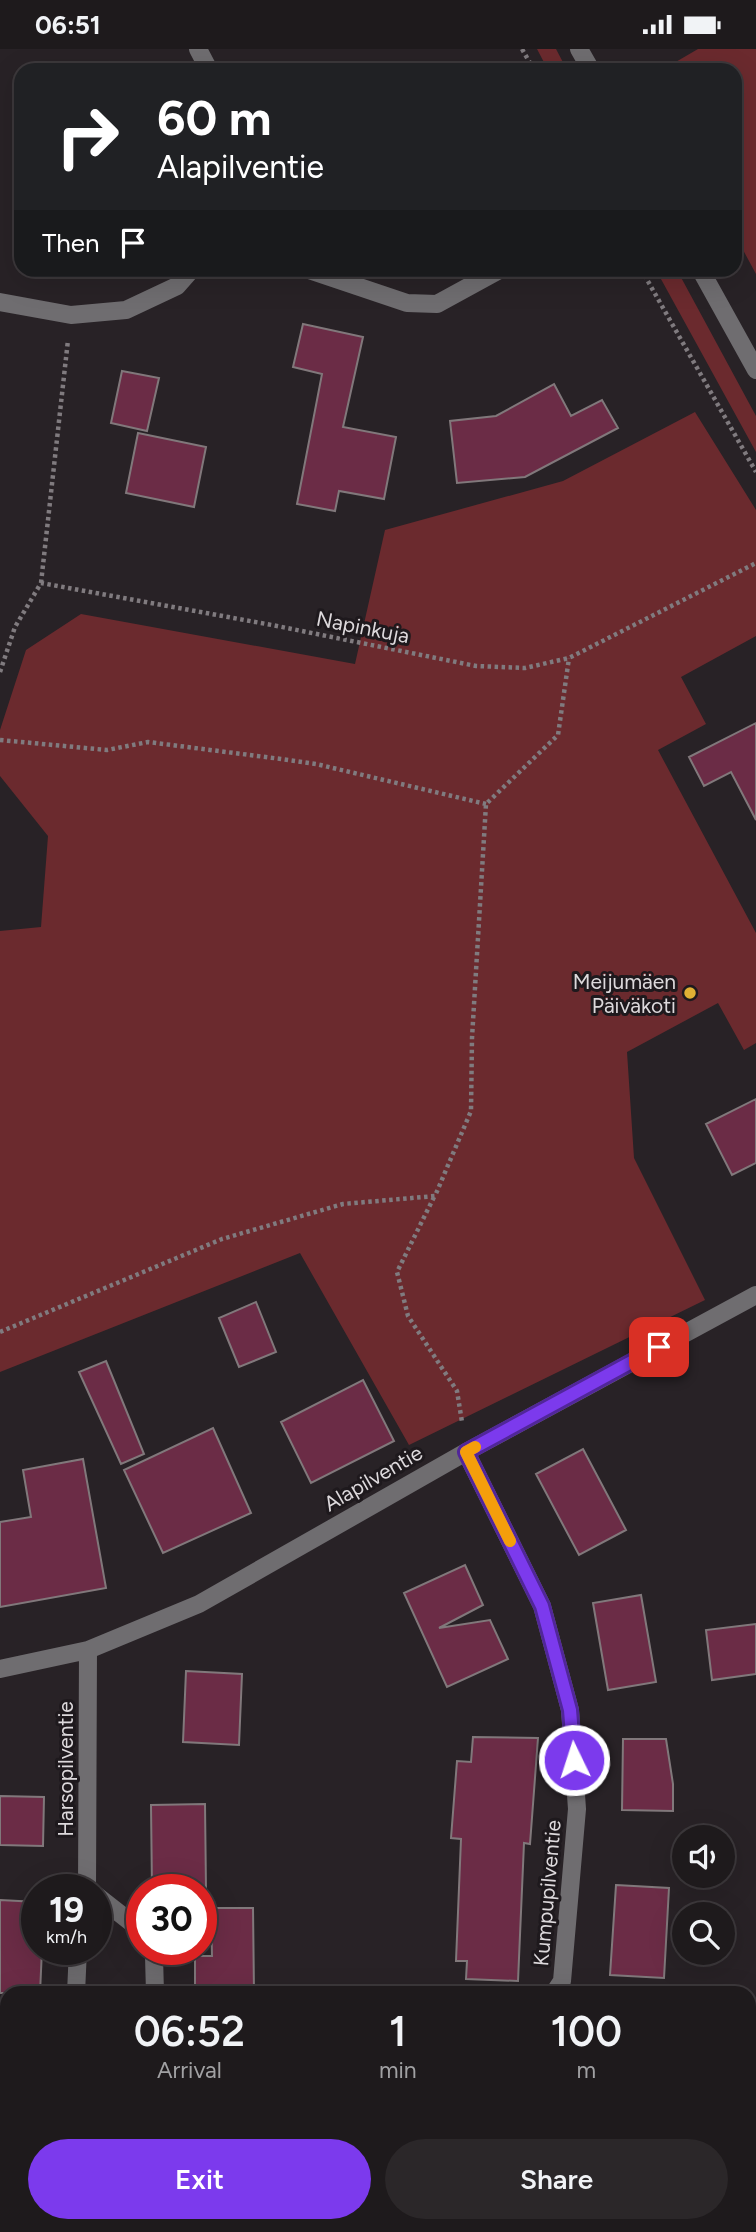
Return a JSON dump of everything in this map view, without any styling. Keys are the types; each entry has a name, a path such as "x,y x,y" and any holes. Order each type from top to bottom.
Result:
{"street":[{"path":"0,302 71,315 126,310 177,286 185,277"},
{"path":"330,277 407,303 437,304 487,277"},
{"path":"704,277 756,370"},
{"name":"Alapilventie","path":"0,1669 88,1650 199,1604 466,1452 756,1295"},
{"name":"Kumpupilventie","path":"466,1452 542,1606 570,1710 577,1809 562,1986"},
{"name":"Harsopilventie","path":"88,1650 90,1874"},
{"name":"Harsopilventie","path":"112,1908 126,1919"},
{"path":"76,1986 77,1965"},
{"path":"154,1965 155,1986"}],"path":[{"path":"646,277 756,472"},
{"path":"0,672 15,627 41,583 71,315"},
{"name":"Napinkuja","path":"41,583 476,666 525,668 569,658 756,563"},
{"path":"466,1452 457,1391 408,1316 397,1272 435,1196 471,1111 472,1038 486,804 558,736 569,658"},
{"path":"0,740 107,750 148,742 316,764 486,804"},
{"path":"0,1332 222,1239 343,1204 435,1196"}],"shaded area":[{"path":"537,49 556,49 563,63 544,63"},
{"path":"698,49 756,49 756,274 742,248 742,63 674,63"},
{"path":"660,277 681,277 756,416 756,452"},
{"path":"695,412 756,510 756,636 681,677 706,724 658,750 756,933 756,1043 744,1050 718,1003 627,1052 634,1158 705,1300 409,1445 300,1253 0,1372 0,931 41,927 48,836 0,776 0,730 26,650 81,614 355,664 385,530 563,481"}],"building":[{"path":"303,324 363,337 343,427 396,437 384,499 339,491 335,511 297,504 322,374 293,367"},
{"path":"122,371 159,378 147,431 111,423"},
{"path":"554,384 571,416 602,400 618,428 525,477 457,483 450,421 496,416"},
{"path":"138,433 206,447 194,507 126,493"},
{"path":"756,723 756,820 731,772 704,786 689,757"},
{"path":"756,1099 756,1163 732,1175 706,1124"},
{"path":"256,1302 276,1352 239,1367 219,1318"},
{"path":"106,1361 144,1454 121,1464 79,1372"},
{"path":"363,1380 394,1441 311,1483 281,1422"},
{"path":"213,1428 251,1513 163,1553 124,1470"},
{"path":"583,1449 626,1530 579,1555 536,1474"},
{"path":"83,1459 106,1588 0,1607 0,1522 31,1517 23,1470"},
{"path":"465,1565 483,1605 439,1628 490,1620 508,1659 447,1687 404,1593"},
{"path":"641,1595 656,1682 608,1690 593,1603"},
{"path":"756,1624 756,1674 712,1680 706,1630"},
{"path":"186,1671 242,1674 239,1745 183,1742"},
{"path":"473,1737 538,1738 530,1844 524,1843 518,1981 466,1979 467,1961 456,1961 461,1839 451,1838 457,1761 471,1762"},
{"path":"623,1739 666,1739 673,1784 673,1811 622,1810"},
{"path":"0,1796 44,1797 43,1846 0,1845"},
{"path":"205,1804 206,1874 152,1874 151,1805"},
{"path":"616,1885 669,1888 664,1978 610,1975"},
{"path":"0,1900 21,1901 21,1965 41,1965 40,1986 0,1986"},
{"path":"217,1908 253,1908 254,1986 195,1986 195,1965 217,1965"}],"slow traffic":[{"path":"475,1447 466,1452 510,1541"}],"place":[{"name":"Meijumäen Päiväkoti","path":"690,993"}],"route":[{"path":"574,1760 570,1710 542,1606 466,1452 659,1347"}]}
